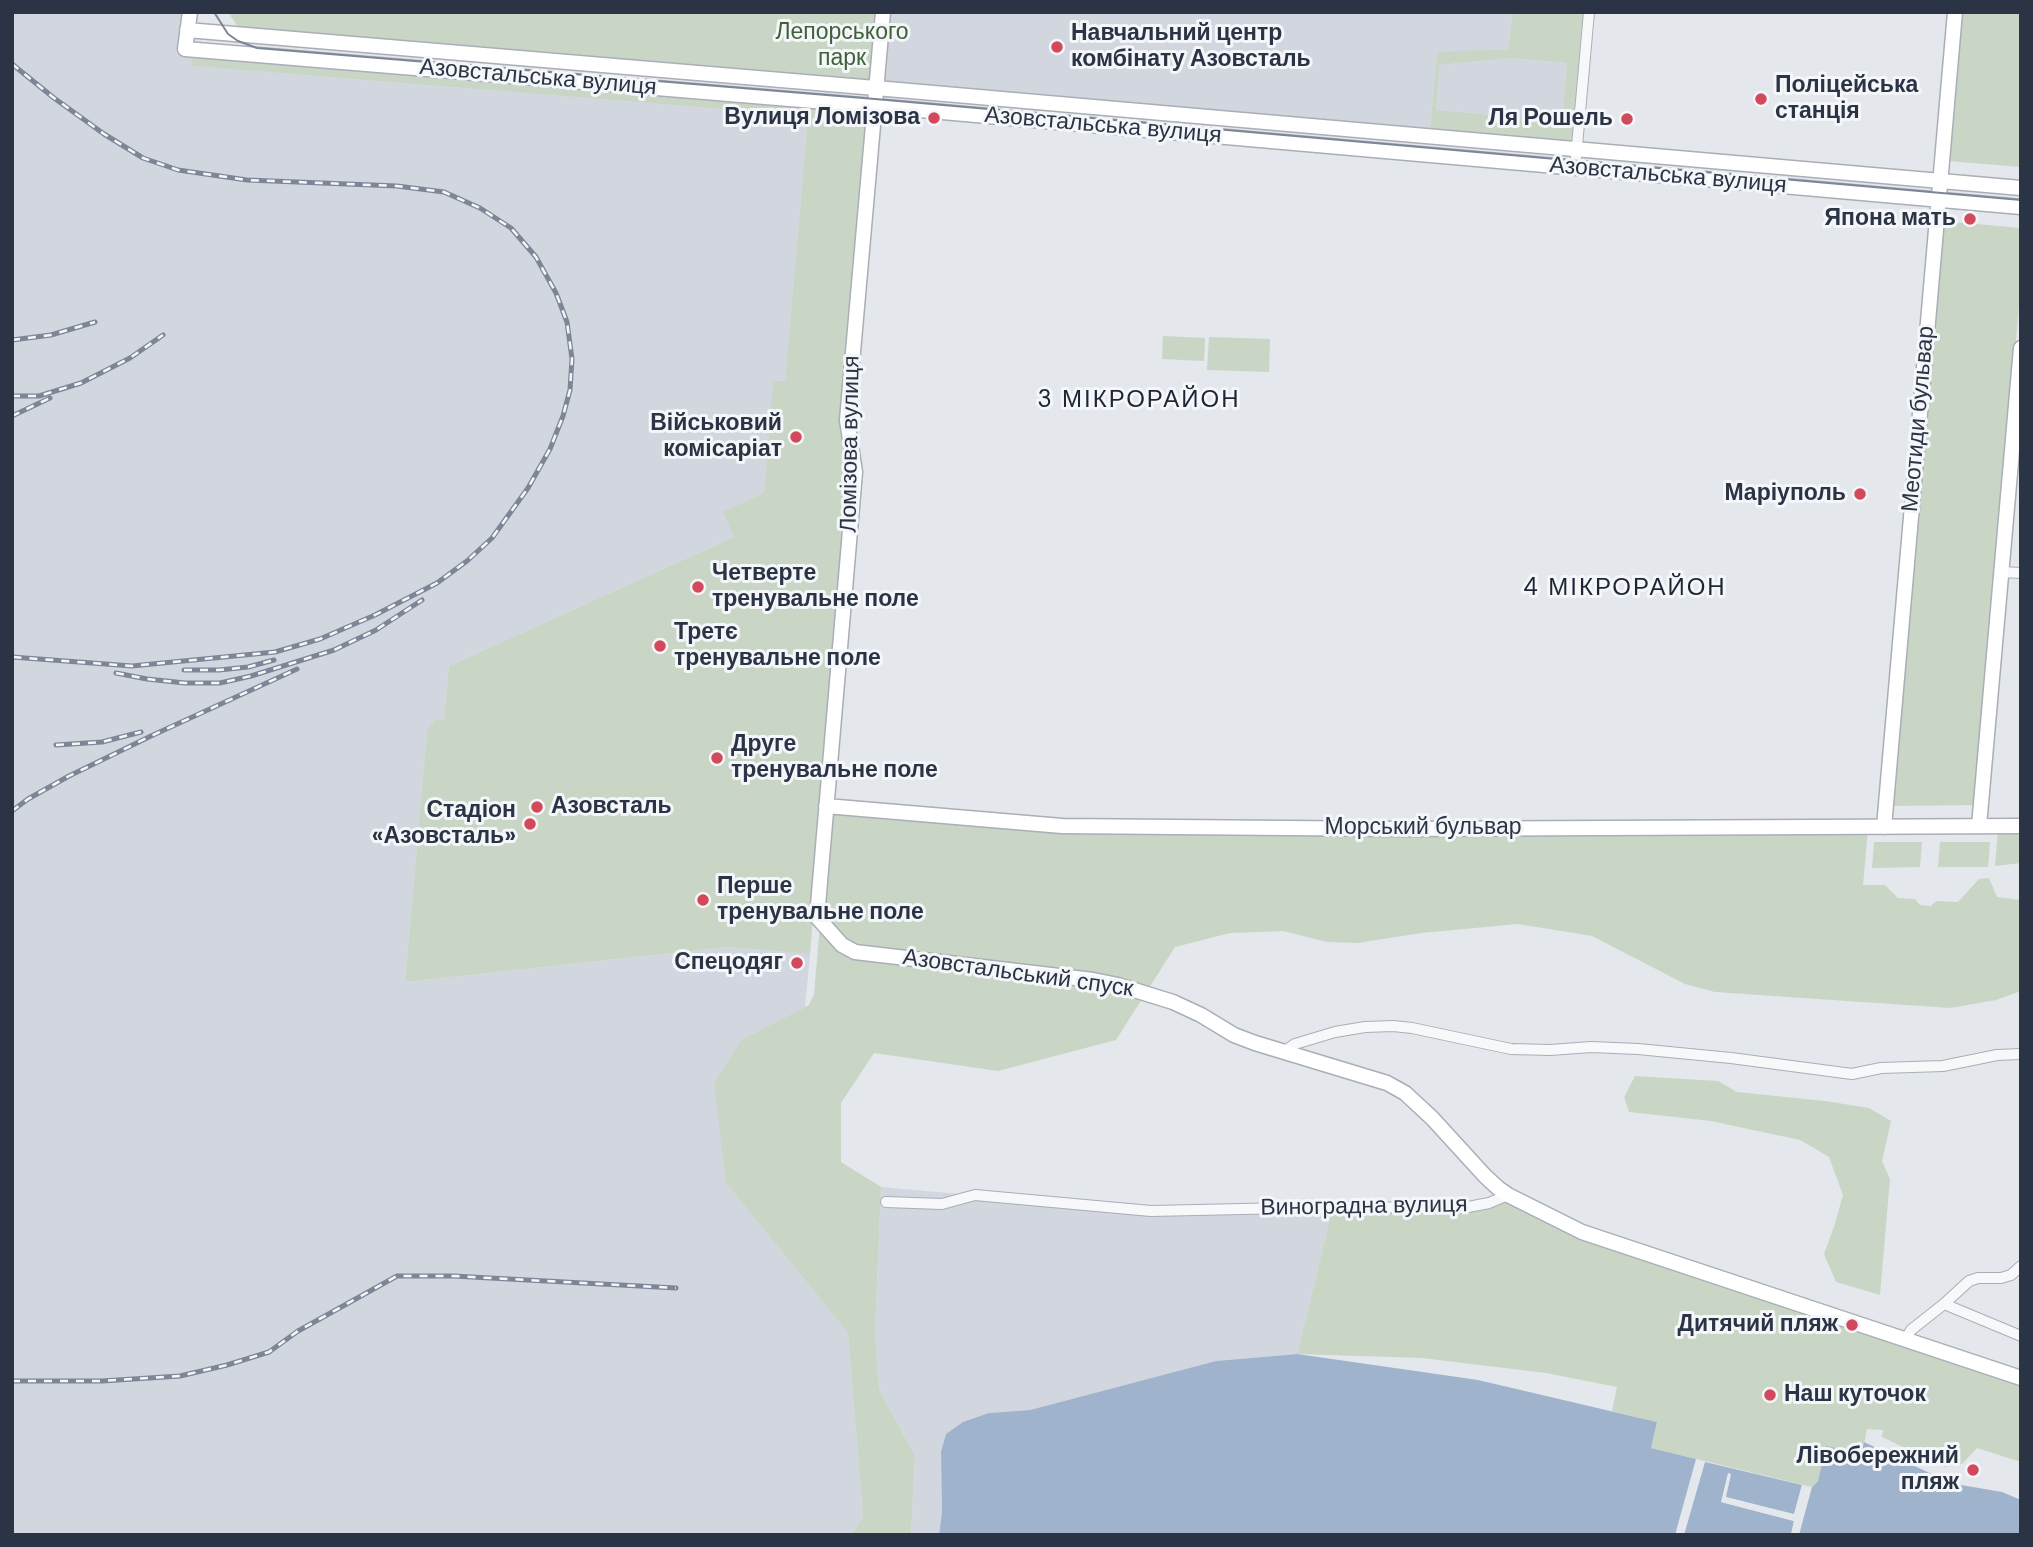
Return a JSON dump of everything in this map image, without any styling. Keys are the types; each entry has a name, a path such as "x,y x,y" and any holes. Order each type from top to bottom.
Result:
{"street":[{"path":"187,30 190,12"},
{"name":"Ломізова вулиця","path":"817,917 855,472 847,420 883,12"},
{"path":"1575,168 1589,12"},
{"name":"Меотиди бульвар","path":"1884,827 1955,12"},
{"name":"Азовстальська вулиця","path":"2021,188 187,30 185,49 874,106 2021,207"},
{"path":"1979,826 2021,348"},
{"path":"2001,572 2021,573"},
{"name":"Морський бульвар","path":"826,806 1062,826 1398,829 2021,826"},
{"name":"Азовстальський спуск","path":"817,917 842,945 855,952 1118,985 1173,1002 1234,1035 1387,1083 1405,1093 1432,1118 1485,1177 1508,1195"},
{"path":"1283,1052 1295,1044 1335,1032 1393,1026 1511,1049 1638,1049 1852,1074 1881,1068 1943,1066 1997,1055 2021,1054"},
{"name":"Виноградна вулиця","path":"886,1202 942,1204 975,1195 1152,1210 1463,1208 1489,1203 1508,1195"},
{"path":"1508,1195 1587,1234 2021,1378"},
{"path":"1905,1340 1911,1330 1969,1281 1978,1278 2001,1278 2011,1275 2021,1266"},
{"path":"1944,1304 2021,1336"}],"shaded area":[{"path":"12,12 185,12 179,54 192,56 191,66 808,116 785,382 773,382 764,493 734,537 449,666 444,720 427,731 405,982 727,947 810,954 805,1007 742,1039 726,1183 848,1333 863,1517 851,1535 12,1535"},
{"path":"886,12 1513,12 1508,49 1437,53 1430,130 880,82"},
{"path":"1511,58 1567,63 1562,121 1436,110 1440,65"},
{"path":"881,1187 1151,1211 1333,1207 1297,1354 1216,1361 1030,1410 989,1413 941,1452 942,1512 939,1535 911,1535 915,1456 879,1389 875,1335"}],"green space":[{"name":"Лепорського парк","path":"228,12 879,12 873,82 244,30 238,27"},
{"path":"1513,12 1583,12 1572,142 1430,130 1437,52 1508,49","holes":["1511,58 1567,63 1562,121 1436,110 1440,65"]},
{"path":"1961,12 2021,12 2021,167 1948,161"},
{"path":"192,56 870,111 850,475 810,954 727,947 405,982 427,731 436,719 444,720 449,666 734,537 723,512 764,493 773,381 785,381 808,116 191,66"},
{"path":"1943,221 2021,228 2021,283 1975,805 1891,806"},
{"path":"1163,336 1205,338 1204,361 1162,359"},
{"path":"1209,337 1270,339 1269,372 1207,370"},
{"path":"830,810 1063,831 1868,830 1863,885 1885,885 1898,898 1915,899 1920,905 1931,906 1936,901 1958,902 1979,879 1989,878 1997,897 2021,900 2021,991 1996,1000 1950,1008 1715,992 1685,984 1592,936 1518,924 1421,933 1358,943 1327,942 1283,931 1230,933 1175,947 1116,1040 998,1071 874,1053 841,1103 841,1162 881,1187 875,1334 879,1389 915,1456 911,1535 851,1535 863,1517 848,1333 726,1183 714,1083 742,1039 809,1005 814,994"},
{"path":"1998,829 2021,829 2021,863 1995,866"},
{"path":"1874,842 1922,842 1920,867 1872,868"},
{"path":"1940,842 1990,842 1988,867 1938,867"},
{"path":"1635,1076 1718,1081 1737,1092 1869,1108 1891,1121 1882,1161 1890,1179 1880,1295 1836,1282 1824,1254 1843,1195 1829,1157 1800,1140 1711,1121 1629,1112 1624,1097"},
{"path":"1508,1195 1565,1224 2021,1378 2021,1462 1977,1448 1962,1464 1944,1467 1882,1437 1883,1430 1867,1429 1862,1454 1826,1446 1818,1481 1812,1487 1651,1448 1657,1422 1612,1411 1617,1387 1546,1373 1422,1358 1297,1354 1333,1207 1463,1208"}],"water":[{"path":"1297,1354 1478,1380 1657,1422 1651,1448 1696,1459 1675,1535 939,1535 942,1512 941,1452 946,1434 963,1422 989,1413 1030,1410 1216,1361"},
{"path":"1864,1442 1940,1478 1961,1485 2002,1492 2021,1500 2021,1535 1799,1535 1812,1487 1818,1481 1826,1446 1861,1453"},
{"path":"1705,1462 1802,1485 1794,1515 1725,1497 1731,1475 1721,1502 1794,1521 1791,1535 1684,1535"}],"pier":[{"path":"1728,1473 1731,1474 1726,1497 1794,1514 1802,1485 1806,1486 1795,1518 1798,1521 1794,1535 1791,1535 1794,1521 1721,1502"}],"tram line":[{"path":"214,12 228,34 257,48 875,99 2021,200"}],"railway":[{"path":"12,64 104,134 143,158 178,170 247,180 397,186 444,192 480,208 511,228 536,257 556,293 567,322 572,359 570,390 563,416 550,449 528,488 492,538 437,583 320,639 275,652 132,666 12,657"},
{"path":"12,340 51,335 95,322"},
{"path":"12,396 39,396 81,383 130,358 163,335"},
{"path":"12,416 50,398"},
{"path":"116,673 185,683 220,683 251,676 334,650 376,630 422,600"},
{"path":"184,670 248,667 274,660"},
{"path":"12,811 69,776 297,669"},
{"path":"56,745 102,742 141,732"},
{"path":"12,1381 102,1381 180,1376 227,1365 269,1352 298,1331 397,1276 453,1276 676,1288"}],"place":[{"name":"Навчальний центр комбінату Азовсталь","path":"1057,47"},
{"name":"Поліцейська станція","path":"1761,99"},
{"name":"Вулиця Ломізова","path":"934,118"},
{"name":"Ля Рошель","path":"1627,119"},
{"name":"Япона мать","path":"1970,219"},
{"name":"Військовий комісаріат","path":"796,437"},
{"name":"Маріуполь","path":"1860,494"},
{"name":"Четверте тренувальне поле","path":"698,587"},
{"name":"Третє тренувальне поле","path":"660,646"},
{"name":"Друге тренувальне поле","path":"717,758"},
{"name":"Азовсталь","path":"537,807"},
{"name":"Стадіон «Азовсталь»","path":"530,824"},
{"name":"Перше тренувальне поле","path":"703,900"},
{"name":"Спецодяг","path":"797,963"},
{"name":"Дитячий пляж","path":"1852,1325"},
{"name":"Наш куточок","path":"1770,1395"},
{"name":"Лівобережний пляж","path":"1973,1470"}],"district":[{"name":"3 МІКРОРАЙОН","path":"1139,401"},
{"name":"4 МІКРОРАЙОН","path":"1625,589"}]}
